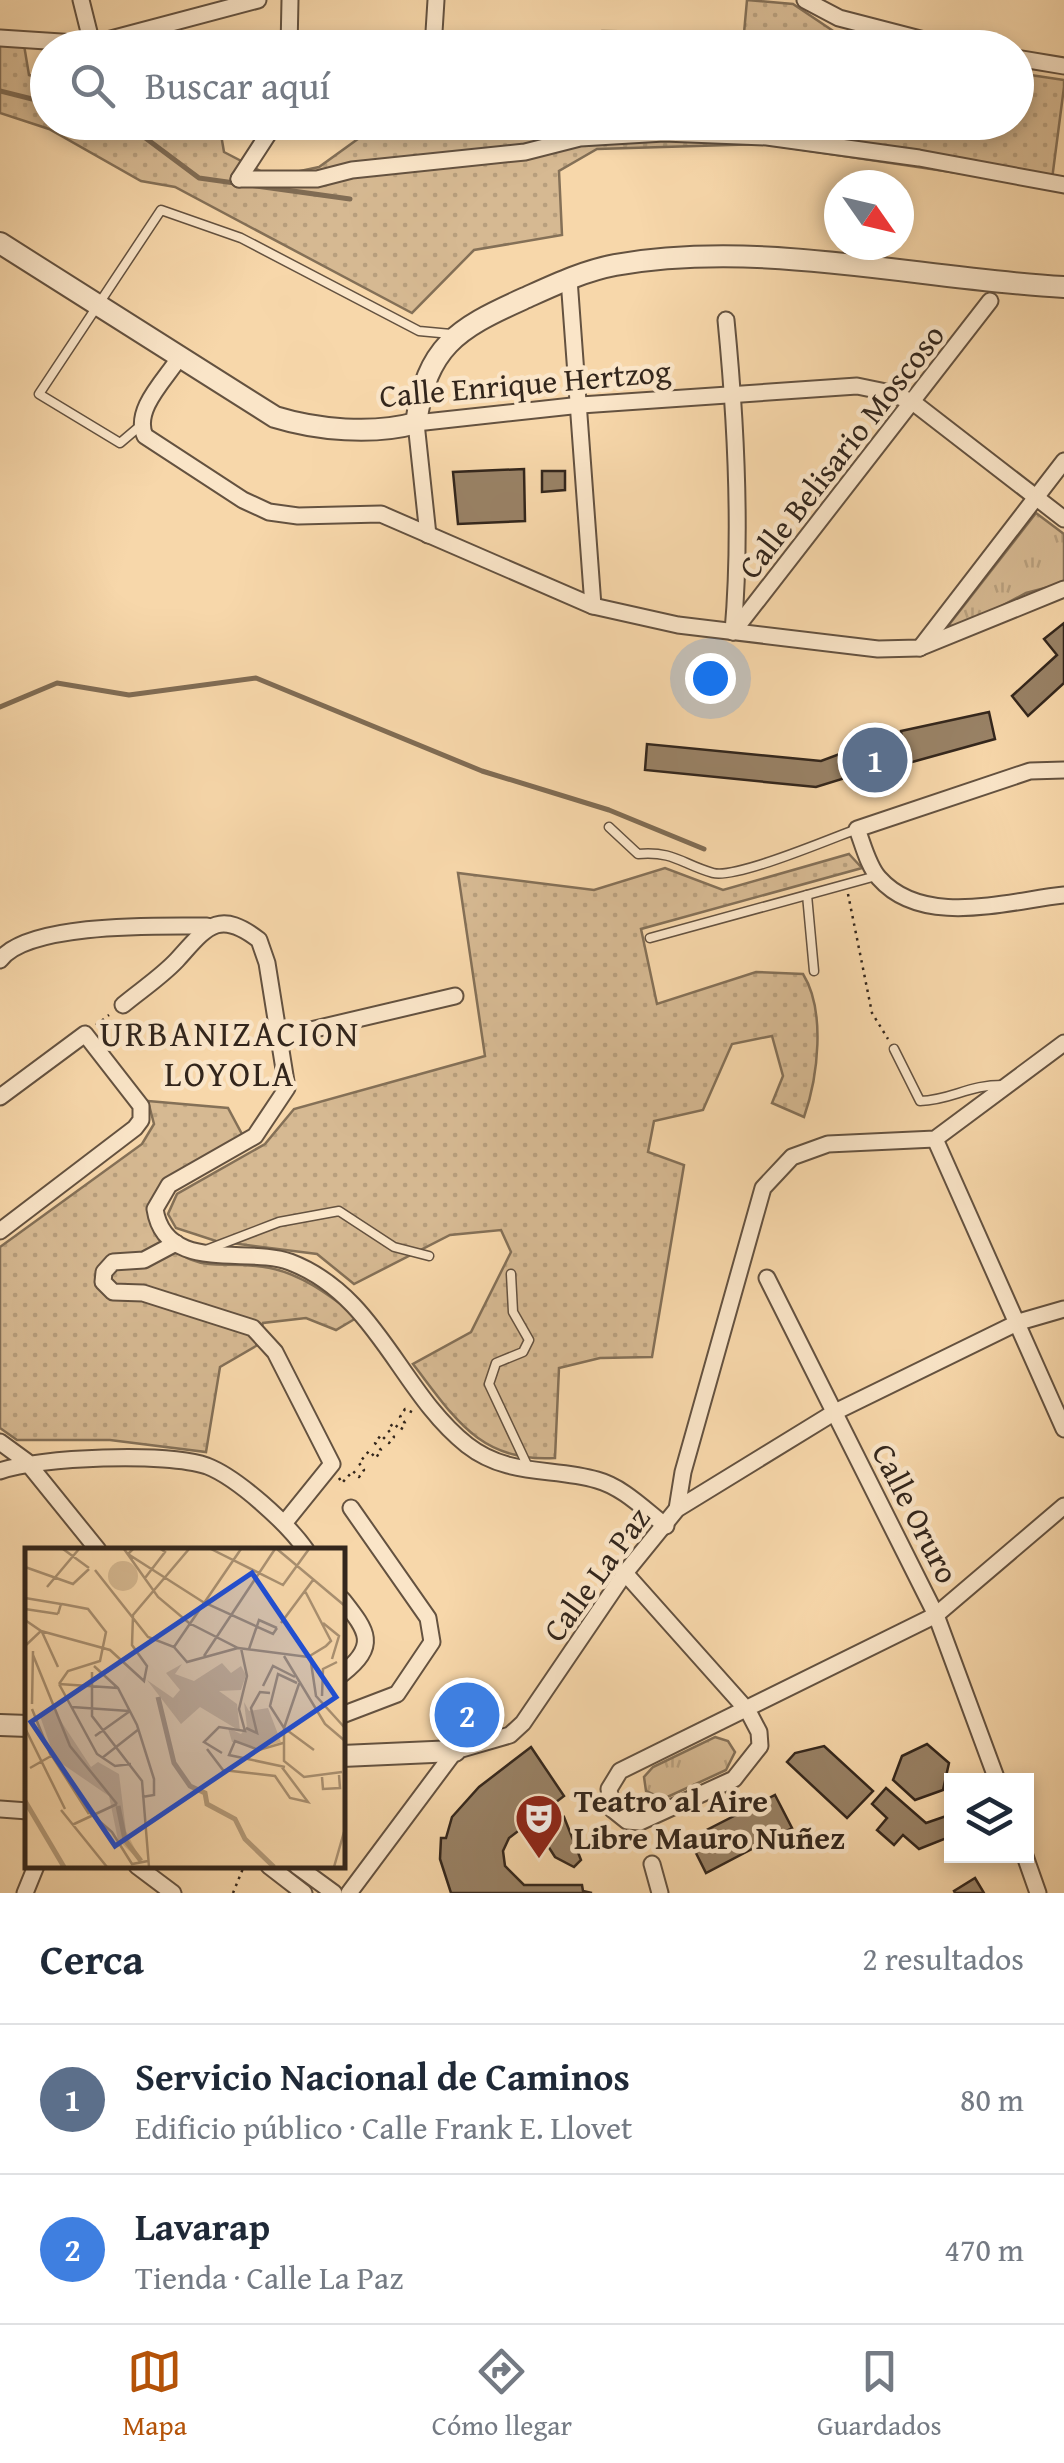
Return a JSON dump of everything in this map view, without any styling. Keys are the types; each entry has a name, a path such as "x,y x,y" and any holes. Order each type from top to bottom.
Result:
{"street":[{"path":"80,0 88,30"},
{"path":"145,30 258,0"},
{"path":"290,0 290,30"},
{"path":"434,30 436,0"},
{"path":"806,0 839,18 885,30"},
{"path":"0,38 30,40"},
{"path":"1034,61 1064,66"},
{"path":"264,140 239,179 317,179 352,170 525,152 572,140"},
{"path":"789,140 919,158 1064,185"},
{"name":"Calle Enrique Hertzog","path":"0,243 275,417 308,427 398,428 581,405 857,386 891,393 914,403 1064,518"},
{"path":"428,536 416,423 427,376 443,345 470,323 568,279 615,265 734,255 972,282 1064,287"},
{"path":"568,279 594,606"},
{"name":"Calle Belisario Moscoso","path":"733,632 990,301"},
{"path":"726,320 734,395 738,582 733,632"},
{"path":"180,358 143,412 140,426 145,436 161,449 269,512 298,516 382,514 594,606 733,632 878,649 919,648 1064,589"},
{"path":"919,648 1064,461"},
{"path":"1064,770 1030,771 856,829 876,876 896,894 934,906 965,907 1064,894"},
{"path":"0,960 19,942 129,926 226,923 260,940 287,1088 255,1136 184,1176 159,1198 154,1210 157,1225 176,1243 197,1253 288,1261 314,1274 366,1316 424,1400 476,1452 530,1472 596,1479 628,1496 666,1526"},
{"path":"122,1005 176,960 208,926"},
{"path":"280,1036 455,996"},
{"path":"0,1097 84,1034 141,1106 141,1120 0,1230"},
{"path":"677,1509 683,1472 763,1188 792,1157 828,1144 935,1139 1064,1042"},
{"path":"935,1139 1064,1430"},
{"path":"176,1243 144,1260 113,1262 104,1272 106,1288 158,1297 253,1328 274,1352 332,1464 286,1520"},
{"name":"Calle Oruro","path":"767,1278 936,1615 994,1773"},
{"name":"Calle La Paz","path":"455,1751 510,1735 523,1723 625,1573 677,1509 834,1412 1019,1322 1064,1309"},
{"path":"0,1442 26,1462 96,1548"},
{"path":"0,1471 26,1462 141,1460 208,1466 286,1520 305,1548"},
{"path":"625,1573 748,1712 759,1732 760,1746 734,1779 640,1822 627,1820 612,1809 609,1789 620,1772 748,1712 936,1615 1064,1506"},
{"path":"345,1713 397,1694 432,1642 428,1618 351,1508"},
{"path":"345,1602 364,1629 367,1644 362,1658 345,1672"},
{"path":"0,1725 25,1726"},
{"path":"345,1756 455,1751"},
{"path":"349,1893 455,1751"},
{"path":"0,1809 25,1812"},
{"path":"1027,1863 1038,1893"},
{"path":"652,1864 660,1893"},
{"path":"25,1893 35,1868"},
{"path":"140,1868 173,1893"},
{"path":"272,1868 304,1893"},
{"path":"300,1868 334,1893"}],"lane":[{"path":"140,426 120,442 38,394 161,210 241,238 418,331 456,335"},
{"path":"609,827 638,854 664,852 716,874 760,864 856,829"},
{"path":"650,938 876,876"},
{"path":"808,895 814,971"},
{"path":"894,1049 920,1100 951,1095 974,1084 1006,1084"},
{"path":"197,1253 278,1222 339,1211 394,1246 429,1256"},
{"path":"511,1274 512,1312 529,1340 522,1352 496,1363 489,1384 530,1472"}],"path":[{"path":"846,884 872,1012 894,1049"},
{"path":"84,1034 122,1005"},
{"path":"332,1464 342,1483 353,1470 359,1477 364,1470 359,1463 369,1451 376,1458 382,1450 375,1443 381,1435 390,1443 394,1437 388,1430 394,1423 401,1430 404,1410 412,1415 424,1400"},
{"path":"233,1893 243,1868"}],"green space":[{"path":"747,0 793,4 832,30 744,30"},
{"path":"0,44 24,45 30,75 30,123 0,113"},
{"path":"1034,76 1064,80 1051,187 763,144 597,149 559,171 562,235 474,250 412,313 175,187 141,181 68,140 222,140 224,152 272,177 319,167 356,140 1034,140"},
{"path":"1036,513 1064,534 1064,583 1026,593 966,625 948,626"},
{"path":"849,854 862,868 641,929 657,1004 756,972 803,974 815,1006 817,1025 813,1083 804,1117 772,1103 783,1076 772,1036 732,1044 703,1110 654,1121 648,1152 684,1165 652,1357 600,1358 559,1368 555,1458 507,1453 471,1433 413,1364 471,1332 511,1252 501,1230 450,1235 354,1284 317,1254 216,1241 176,1228 168,1214 177,1194 265,1144 294,1109 485,1056 458,873 594,890 665,868 723,890"},
{"path":"148,1101 228,1108 243,1136 170,1178 155,1225 168,1243 194,1261 251,1265 294,1276 358,1317 336,1330 306,1318 263,1323 256,1346 220,1367 206,1452 110,1440 17,1440 0,1428 0,1247 142,1144 154,1124"},
{"path":"715,1737 728,1741 735,1752 726,1770 663,1799 646,1791 644,1777 653,1767"}],"building":[{"path":"524,469 525,521 458,524 453,472"},
{"path":"542,471 565,471 565,490 542,492"},
{"path":"1064,623 1064,683 1028,716 1012,696 1057,655 1044,639"},
{"path":"989,712 995,739 905,764 901,731"},
{"path":"891,735 897,762 816,787 645,770 647,744 821,761"},
{"path":"927,1744 949,1763 943,1790 915,1800 893,1780 902,1756"},
{"path":"824,1746 873,1791 847,1818 787,1762 795,1753"},
{"path":"531,1747 564,1796 509,1838 503,1851 505,1866 524,1885 582,1885 583,1891 592,1893 451,1893 440,1859 441,1838 446,1838 452,1817 479,1787"},
{"path":"886,1788 926,1823 944,1817 944,1839 919,1849 903,1835 894,1845 877,1830 887,1818 872,1804"},
{"path":"775,1795 792,1828 706,1873 689,1839"},
{"path":"564,1817 581,1860 574,1867 555,1857 548,1846 553,1822"},
{"path":"975,1878 984,1893 955,1893 954,1891"}],"waterway":[{"path":"0,91 30,98"},
{"path":"148,140 199,178 350,199"},
{"path":"0,707 57,683 129,695 256,678 482,771 609,810 704,849"}],"place":[{"name":"Servicio Nacional de Caminos","path":"875,760"},
{"name":"Lavarap","path":"467,1715"},
{"name":"Teatro al Aire Libre Mauro Nuñez","path":"539,1860"}],"district":[{"name":"URBANIZACION LOYOLA","path":"230,1053"}]}
